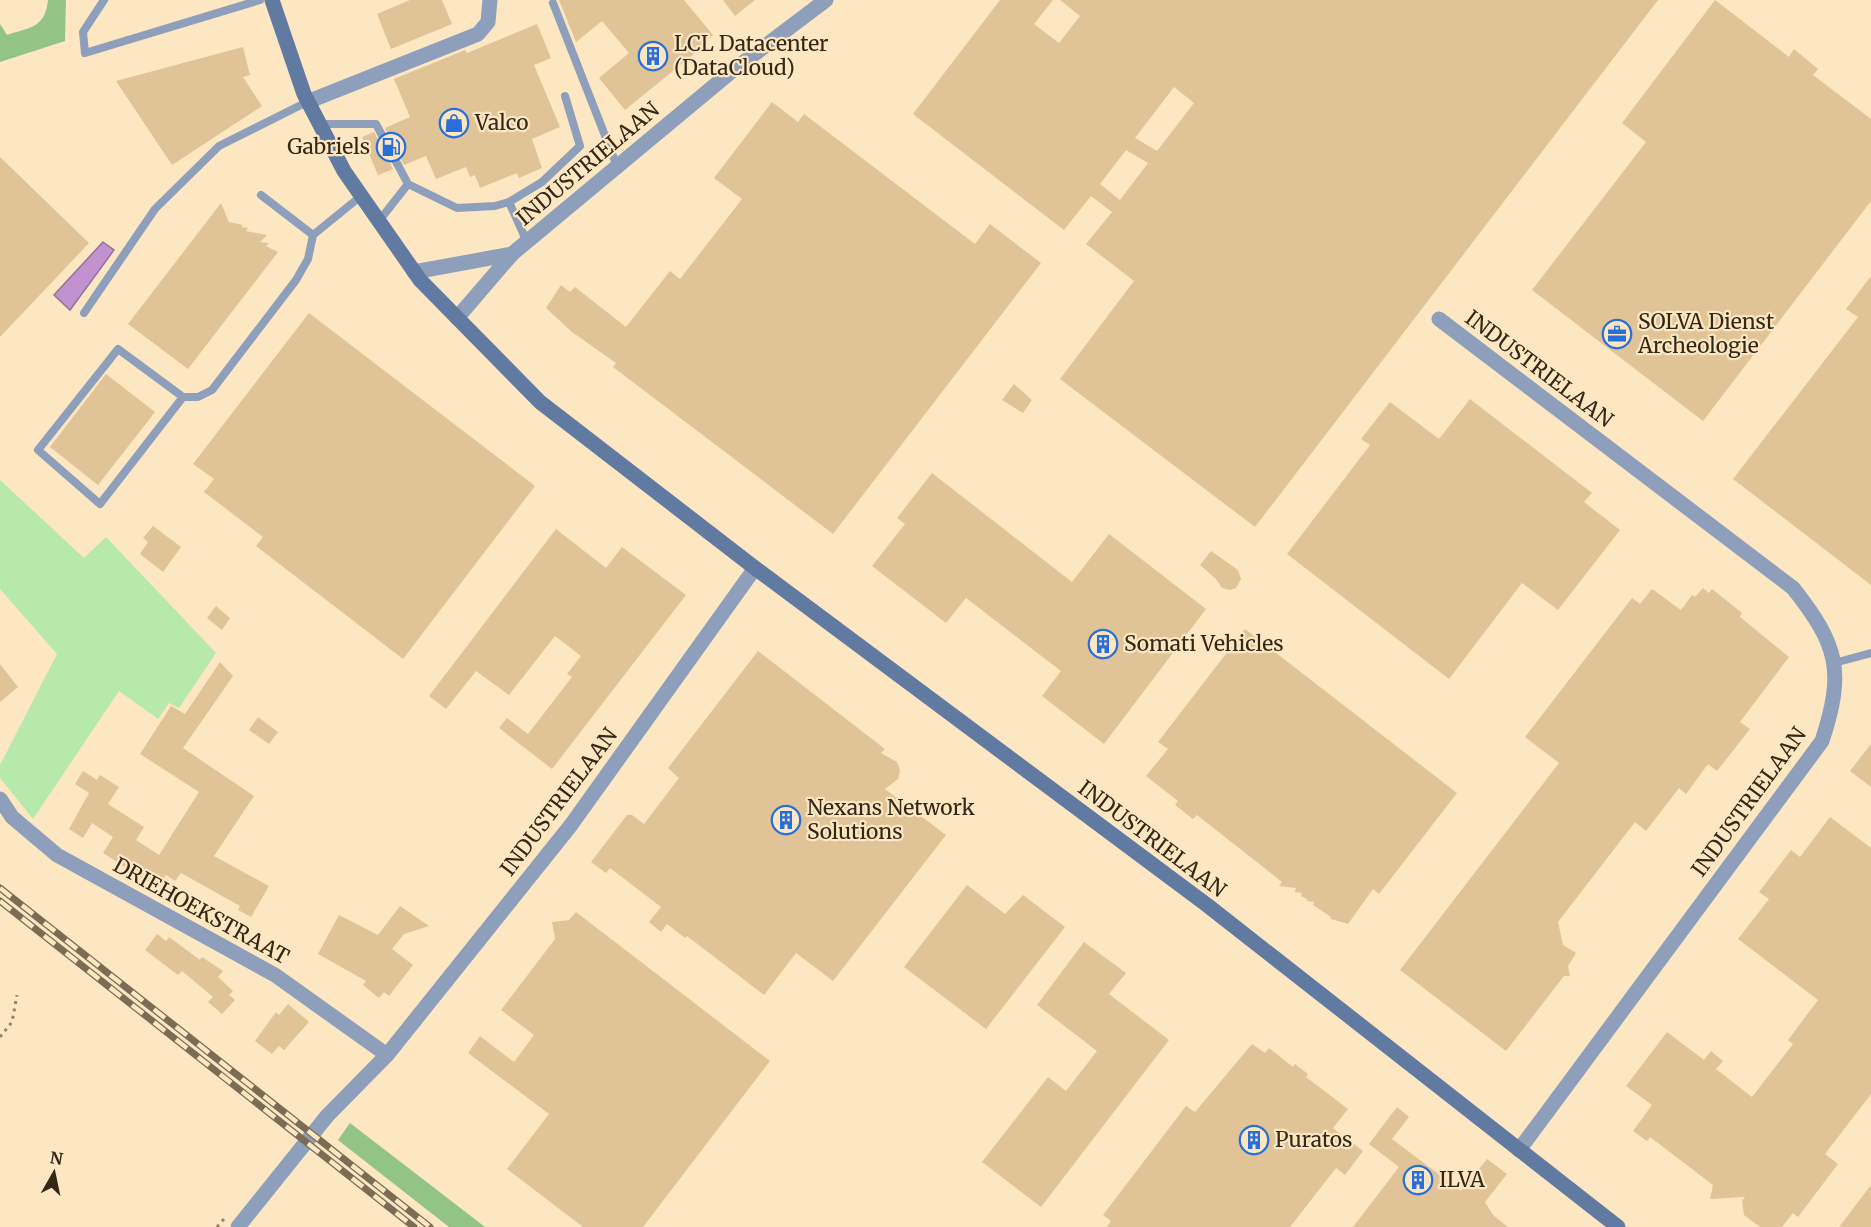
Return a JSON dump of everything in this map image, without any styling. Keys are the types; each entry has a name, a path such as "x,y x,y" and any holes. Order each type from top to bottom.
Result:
{"street":[{"name":"INDUSTRIELAAN","path":"272,0 307,102 344,171 414,272 540,402 755,568 1207,905 1618,1227"},
{"path":"307,102 478,34 488,22 490,0"},
{"name":"INDUSTRIELAAN","path":"414,272 512,254 732,71 826,0"},
{"path":"457,318 512,254"},
{"name":"INDUSTRIELAAN","path":"1439,319 1793,588 1820,621 1834,663 1837,684 1822,741 1519,1150"},
{"name":"INDUSTRIELAAN","path":"238,1227 327,1116 387,1055 571,825 755,568"},
{"name":"DRIEHOEKSTRAAT","path":"0,799 12,817 57,855 275,975 387,1055"}],"lane":[{"path":"104,0 83,32 85,52 231,4 260,0"},
{"path":"554,3 617,166"},
{"path":"320,124 376,124 408,184 458,208 495,206 508,202 542,182 580,146 565,96"},
{"path":"84,313 155,209 219,146 307,102"},
{"path":"379,221 408,184"},
{"path":"261,195 313,235"},
{"path":"183,397 100,504 38,450 118,349 183,397 198,397 212,390 296,280 308,259 313,235 362,196"},
{"path":"508,202 527,242"},
{"path":"1834,663 1871,653"}],"path":[{"path":"0,1037 12,1022 17,996"}],"green space":[{"path":"48,0 66,0 65,41 0,62 0,24 7,35 30,28 44,16"},
{"path":"0,480 84,558 106,537 216,653 179,708 169,703 158,719 119,691 33,819 0,778 0,765 57,654 0,589"},
{"path":"350,1123 485,1227 449,1227 338,1140"}],"shaded area":[{"path":"103,242 114,250 70,310 54,295"}],"building":[{"path":"410,0 442,0 452,24 391,49 377,14"},
{"name":"LCL Datacenter (DataCloud)","path":"559,0 684,0 713,35 693,51 695,53 625,110 599,78 629,53 602,21 576,42"},
{"path":"723,0 755,0 735,16"},
{"path":"1000,0 1053,0 1034,24 1059,43 1080,16 1060,0 1658,0 1255,527 1060,379 1134,281 1086,244 1112,212 1091,196 1064,230 913,114","holes":["1174,87 1194,103 1157,151 1135,138","1126,150 1148,163 1120,200 1100,184"]},
{"path":"1715,0 1789,57 1794,49 1818,69 1813,75 1871,119 1871,201 1703,421 1532,290 1646,142 1622,123"},
{"path":"537,24 551,58 534,65 560,127 532,139 542,168 519,178 517,173 480,188 475,175 470,177 466,167 436,179 426,156 404,165 385,128 410,117 394,79 465,50 467,53"},
{"path":"243,47 250,75 243,77 262,106 172,165 116,81"},
{"path":"772,102 798,122 804,114 975,244 990,224 1041,263 833,534 613,367 616,363 572,332 546,308 561,285 570,292 575,287 626,327 670,271 680,279 742,199 714,178"},
{"path":"374,132 393,169 378,175 362,137"},
{"path":"0,157 89,243 0,337"},
{"path":"221,203 229,222 243,225 241,227 248,228 246,231 267,235 260,242 269,243 266,246 278,252 188,369 128,324"},
{"path":"1871,276 1871,585 1733,479 1858,317 1846,309"},
{"path":"309,313 535,486 403,659 256,546 263,537 204,492 214,479 193,464"},
{"path":"106,374 155,412 98,485 50,447"},
{"path":"1014,384 1032,400 1023,413 1002,400"},
{"path":"1470,399 1592,493 1584,502 1620,530 1558,610 1522,583 1449,679 1287,554 1370,445 1361,439 1390,402 1439,439"},
{"name":"Somati Vehicles","path":"932,473 1072,582 1109,534 1206,609 1104,744 1042,696 1061,671 966,598 946,623 872,566 905,524 897,518"},
{"path":"153,526 181,547 163,572 140,554 148,542 143,538"},
{"path":"556,529 606,568 622,547 686,595 552,769 499,728 507,718 528,734 572,677 567,674 581,656 555,636 509,695 476,671 446,709 429,696"},
{"path":"1211,551 1238,570 1241,579 1236,588 1230,590 1222,588 1216,579 1200,565"},
{"path":"1703,588 1709,593 1712,589 1742,613 1740,617 1789,657 1740,722 1750,729 1717,771 1708,764 1686,794 1679,788 1646,831 1635,822 1558,922 1563,945 1576,953 1568,966 1570,976 1564,976 1506,1051 1400,970 1559,763 1525,737 1632,598 1640,604 1652,589 1681,610 1692,595 1695,597"},
{"path":"216,606 230,618 222,630 207,618"},
{"path":"1245,629 1457,793 1379,894 1373,889 1348,924 1331,919 1313,905 1314,902 1307,901 1301,896 1302,893 1295,892 1296,888 1279,886 1282,882 1197,815 1193,819 1175,805 1178,801 1146,776 1168,749 1158,742"},
{"name":"Nexans Network Solutions","path":"758,651 885,749 881,753 897,762 900,770 898,779 885,789 946,835 833,981 796,953 764,995 687,936 685,938 667,924 661,932 649,922 661,907 610,868 606,873 591,862 627,815 632,815 644,824 679,778 668,768"},
{"path":"220,662 233,676 183,748 254,796 214,856 269,886 251,917 238,910 240,906 181,873 175,881 166,875 158,888 103,853 113,837 92,823 83,838 69,829 89,793 75,784 83,771 97,780 100,775 119,787 108,804 144,827 136,840 159,855 199,792 140,754 171,706 185,714"},
{"path":"0,664 18,687 0,702"},
{"path":"258,717 278,732 269,744 249,730"},
{"path":"1871,744 1871,787 1850,771"},
{"path":"1830,817 1871,848 1871,1094 1825,1154 1838,1164 1798,1217 1793,1213 1782,1227 1760,1227 1744,1215 1742,1201 1745,1197 1710,1199 1713,1185 1650,1137 1647,1141 1633,1131 1652,1105 1626,1086 1667,1032 1704,1060 1711,1051 1723,1061 1716,1069 1752,1097 1793,1044 1788,1040 1818,1000 1738,939 1769,899 1759,892 1791,850 1800,857"},
{"path":"967,885 1005,914 1023,895 1065,927 986,1029 904,967"},
{"path":"400,906 429,926 404,934 392,949 413,965 389,996 384,992 379,998 363,985 366,981 318,954 339,915 378,935"},
{"path":"576,912 770,1061 643,1227 583,1227 507,1169 549,1114 468,1053 480,1036 514,1062 534,1035 501,1010 555,939 552,922 569,920"},
{"path":"157,934 166,941 169,937 200,960 202,957 223,971 218,977 233,991 229,995 235,1000 222,1014 208,1002 213,997 182,971 178,975 145,950"},
{"path":"1084,942 1126,973 1109,994 1169,1040 1041,1207 982,1162 1048,1077 1066,1091 1097,1051 1037,1005"},
{"path":"288,1004 309,1022 284,1050 279,1046 272,1054 255,1041 276,1012 279,1015"},
{"name":"Puratos","path":"1252,1044 1265,1053 1269,1048 1293,1067 1295,1064 1308,1074 1306,1077 1348,1109 1333,1128 1363,1151 1345,1175 1336,1168 1290,1227 1107,1227 1111,1221 1103,1215 1186,1106 1195,1112"},
{"name":"ILVA","path":"1397,1107 1409,1117 1392,1139 1461,1191 1487,1159 1507,1174 1485,1202 1493,1215 1508,1227 1353,1227 1399,1167 1369,1144"},
{"path":"1871,1185 1871,1227 1839,1227"}],"railway":[{"path":"0,888 430,1227"},
{"path":"0,901 414,1227"}],"place":[{"name":"LCL Datacenter (DataCloud)","path":"653,56"},
{"name":"Valco","path":"454,123"},
{"name":"Gabriels","path":"391,147"},
{"name":"SOLVA Dienst Archeologie","path":"1617,334"},
{"name":"Somati Vehicles","path":"1103,644"},
{"name":"Nexans Network Solutions","path":"786,820"},
{"name":"Puratos","path":"1254,1140"},
{"name":"ILVA","path":"1418,1180"}]}
